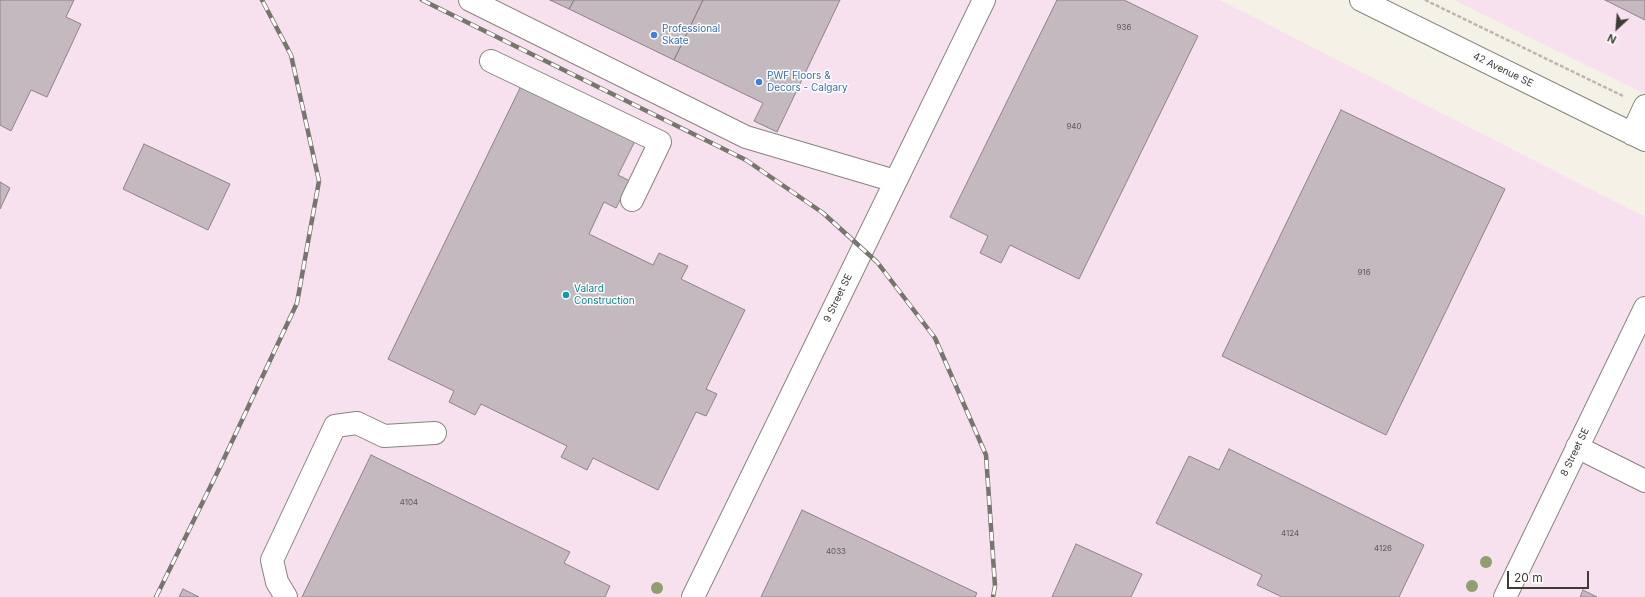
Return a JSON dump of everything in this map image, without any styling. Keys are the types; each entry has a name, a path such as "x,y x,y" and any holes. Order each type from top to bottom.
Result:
{"street":[{"path":"470,0 746,137 895,181"},
{"name":"9 Street SE","path":"693,597 984,0"},
{"name":"42 Avenue SE","path":"1361,0 1638,137"},
{"path":"491,61 660,142 632,200"},
{"path":"1638,137 1645,106"},
{"name":"8 Street SE","path":"1505,597 1645,308"},
{"path":"286,597 277,582 272,560 335,426 357,423 384,436 435,433"},
{"path":"1577,447 1645,481"}],"path":[{"path":"1425,0 1624,96"}],"shaded area":[{"path":"0,0 1220,0 1645,217 1645,597 0,597"},
{"path":"1454,0 1645,0 1645,94"}],"building":[{"path":"0,0 74,0 66,17 81,24 47,97 31,90 11,131 0,125"},
{"path":"550,0 574,0 569,9"},
{"name":"Professional Skate","path":"574,0 703,0 674,60 569,9"},
{"name":"PWF Floors & Decors - Calgary","path":"703,0 840,0 777,132 754,121 763,103 674,60"},
{"path":"1057,0 1124,0 1198,36 1079,279 1010,245 1001,263 980,253 988,236 950,217"},
{"path":"1605,0 1645,0 1645,20"},
{"name":"Valard Construction","path":"521,86 635,141 618,175 630,181 616,208 604,202 589,234 653,265 659,253 688,266 681,279 745,310 706,389 717,394 706,416 696,412 658,490 593,458 587,470 561,457 567,446 481,404 475,415 449,402 454,391 388,359"},
{"path":"1341,110 1505,189 1386,435 1222,356"},
{"path":"144,144 230,184 208,230 123,189"},
{"path":"0,182 10,188 0,209"},
{"path":"1229,449 1424,545 1399,597 1282,597 1257,585 1262,575 1156,523 1189,456 1219,470"},
{"path":"371,455 570,552 564,563 610,586 605,597 302,597"},
{"path":"802,510 977,593 975,597 761,597"},
{"path":"1076,544 1142,574 1131,597 1052,597"},
{"path":"183,589 199,597 179,597"},
{"path":"1583,590 1597,597 1580,597"}],"railway":[{"path":"156,597 220,467 297,303 319,181 291,55 262,0"},
{"path":"422,0 746,160 823,213 877,262 935,338 986,455 995,586 993,597"}],"place":[{"name":"Professional Skate","path":"654,35"},
{"name":"PWF Floors & Decors - Calgary","path":"759,82"},
{"name":"Valard Construction","path":"566,295"}]}
